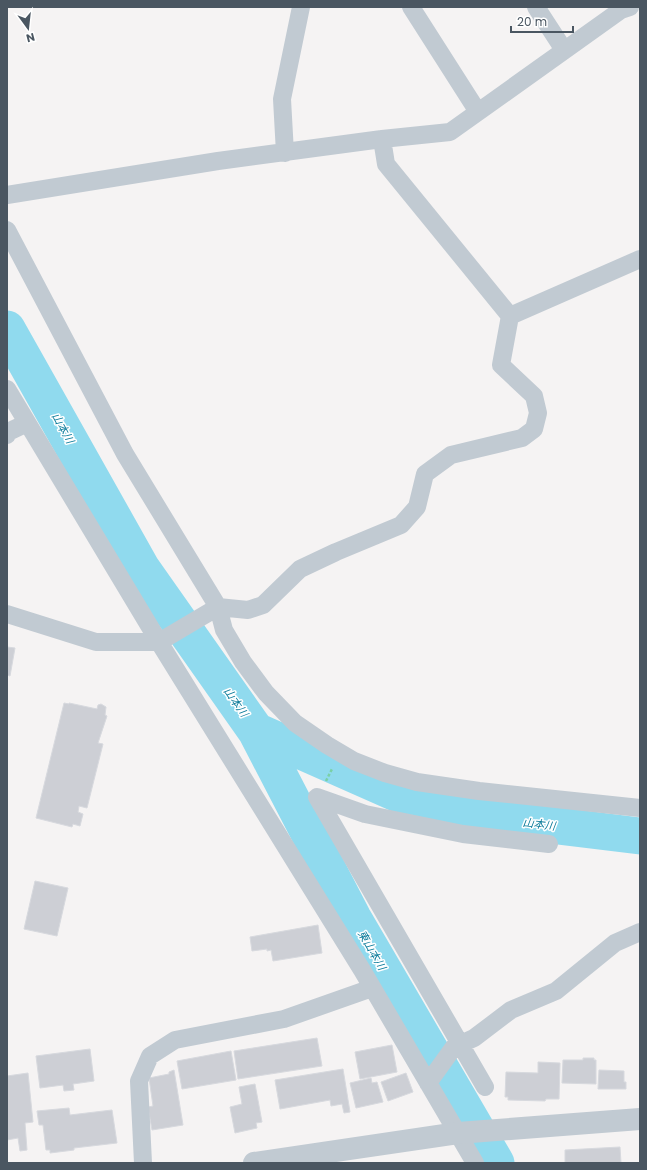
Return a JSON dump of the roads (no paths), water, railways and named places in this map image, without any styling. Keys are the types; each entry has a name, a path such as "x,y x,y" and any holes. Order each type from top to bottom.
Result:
{"street":[{"path":"286,153 282,99 301,7"},
{"path":"411,7 478,112"},
{"path":"536,7 564,50"},
{"path":"7,195 218,161 382,139 450,132 621,10 630,7"},
{"path":"7,614 96,642 159,642 218,607 248,610 263,604 300,569 336,552 401,525 417,507 425,474 451,455 522,438 534,429 538,414 534,396 501,365 510,316 386,164 382,139"},
{"path":"7,230 125,454 218,607 224,630 242,662 266,693 295,722 354,761 385,773 417,782 479,791 640,808"},
{"path":"510,316 640,259"},
{"path":"7,389 159,642 372,988 428,1083 462,1132 475,1163"},
{"path":"7,435 8,432 27,423"},
{"path":"486,1087 457,1045 317,797 365,814 463,834 549,844"},
{"path":"428,1083 457,1045 474,1038 511,1010 556,991 615,943 640,932"},
{"path":"143,1163 139,1081 150,1056 175,1040 284,1019 372,988"},
{"path":"254,1163 462,1132 640,1119"}],"waterway":[{"name":"東山本川","path":"7,329 142,569 256,731 353,918 496,1163"},
{"name":"山本川","path":"256,731 437,811 640,836"}]}
